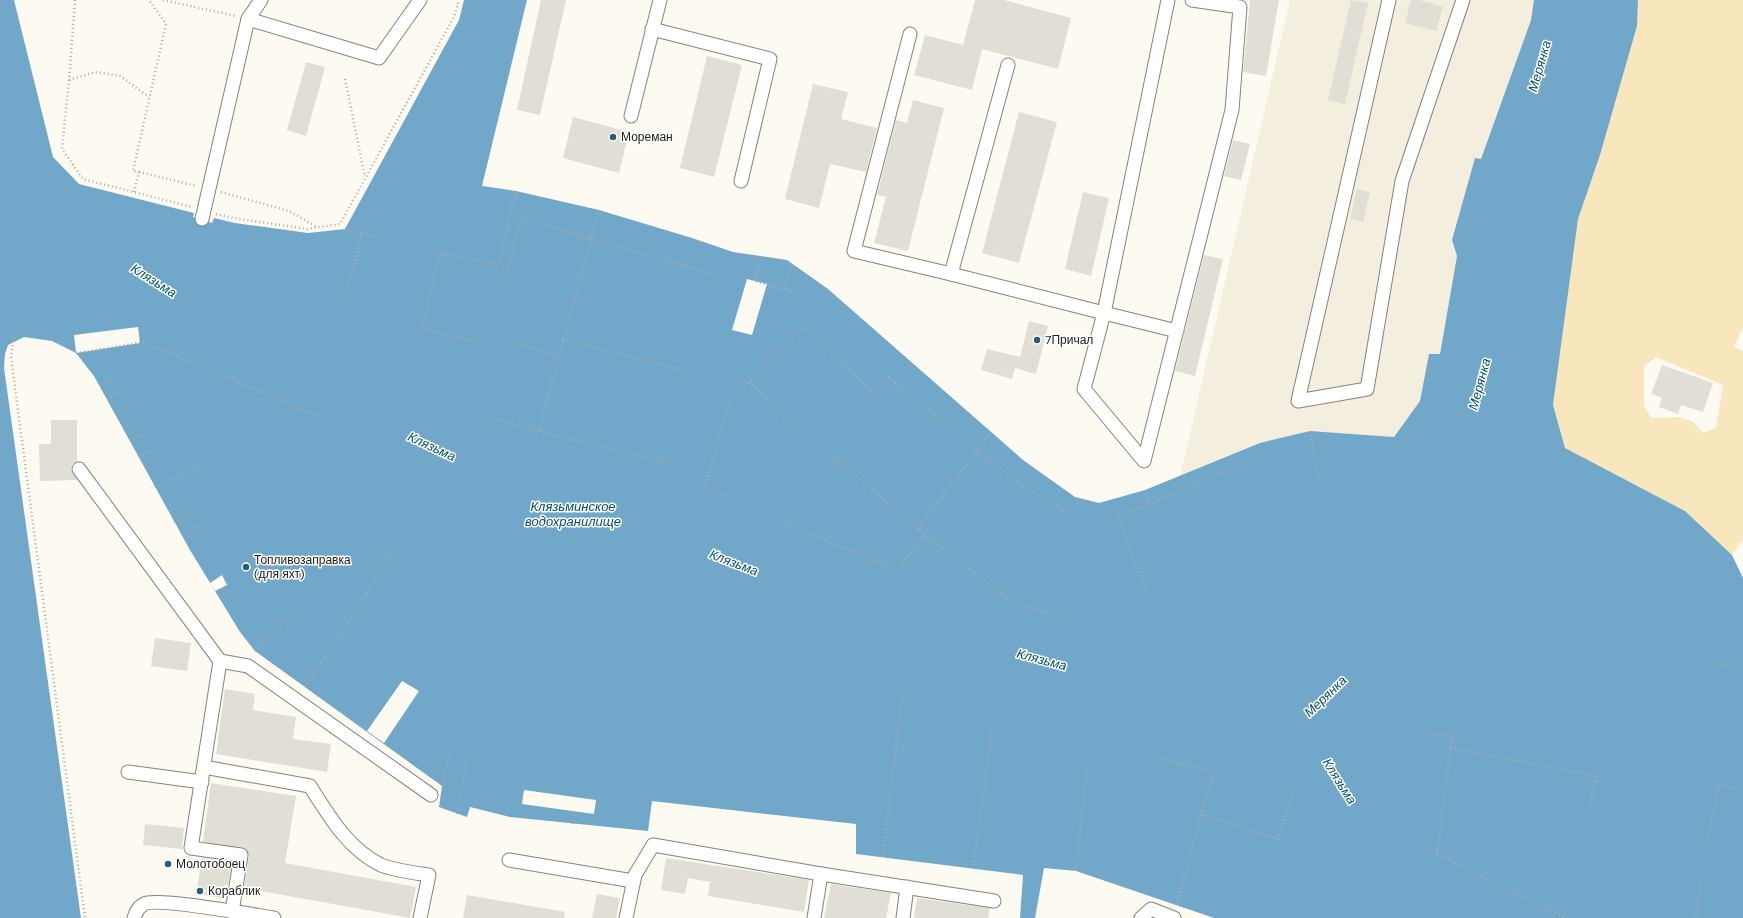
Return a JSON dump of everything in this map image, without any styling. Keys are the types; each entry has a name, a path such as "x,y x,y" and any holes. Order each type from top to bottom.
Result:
{"lane":[{"path":"203,215 248,19 261,0"},
{"path":"248,19 379,58 420,0"},
{"path":"631,116 660,0"},
{"path":"1168,0 1104,312 1084,388 1144,460 1232,110 1240,7 1192,0"},
{"path":"1389,0 1298,401 1367,389 1402,181 1462,0"},
{"path":"652,29 770,59 741,181"},
{"path":"910,34 854,251 1177,331"},
{"path":"951,274 1008,65"},
{"path":"79,469 220,661 248,666 431,795"},
{"path":"220,661 192,848 241,855 232,912"},
{"path":"204,767 310,786 334,824 361,853 382,866 428,875 420,918"},
{"path":"128,772 202,782"},
{"path":"626,918 635,875 653,845 821,874 994,900"},
{"path":"509,860 634,881"},
{"path":"814,918 821,874"},
{"path":"903,918 907,887"},
{"path":"134,918 136,910 145,903 170,903 274,918"},
{"path":"1141,918 1151,909 1174,918"}],"path":[{"path":"75,0 62,149 83,179 134,192 203,215 306,229 340,224 454,17 459,0"},
{"path":"149,0 166,24 133,171 209,189 289,211 317,227"},
{"path":"163,0 248,19"},
{"path":"69,80 95,72 120,76 149,97"},
{"path":"345,78 366,178"},
{"path":"134,192 139,172"},
{"path":"468,341 422,328 440,253 499,265 516,191"},
{"path":"539,431 563,339 592,239 598,210"},
{"path":"506,279 521,218 715,275"},
{"path":"345,229 379,238"},
{"path":"346,295 362,234"},
{"path":"761,256 754,281 795,292"},
{"path":"784,289 792,263"},
{"path":"24,326 14,334 11,357 85,918"},
{"path":"725,496 704,490 729,402 804,326 873,392 889,378 1023,486 1066,512"},
{"path":"563,339 681,370"},
{"path":"76,353 144,342 318,416"},
{"path":"513,343 559,356"},
{"path":"100,386 118,376"},
{"path":"750,382 801,437"},
{"path":"107,399 125,389"},
{"path":"115,414 133,404"},
{"path":"485,417 666,463"},
{"path":"123,428 142,418"},
{"path":"1310,431 1319,482"},
{"path":"130,442 148,432"},
{"path":"918,528 991,433"},
{"path":"139,457 157,447"},
{"path":"829,453 925,535 1009,598 1069,622"},
{"path":"146,470 166,458"},
{"path":"155,487 201,464"},
{"path":"1148,595 1118,517 1227,471"},
{"path":"1145,490 1149,503"},
{"path":"166,507 184,498"},
{"path":"174,522 192,511"},
{"path":"780,521 898,570 925,535"},
{"path":"182,536 201,524"},
{"path":"190,550 207,540"},
{"path":"372,546 406,566"},
{"path":"305,687 391,557"},
{"path":"255,651 309,598"},
{"path":"1716,667 1743,658"},
{"path":"883,856 902,694"},
{"path":"973,869 993,723"},
{"path":"1427,733 1452,736 1437,854 1568,918"},
{"path":"1451,748 1596,776 1590,807"},
{"path":"442,786 449,752"},
{"path":"457,814 467,756"},
{"path":"1160,758 1214,772 1177,905"},
{"path":"1076,871 1088,771"},
{"path":"1706,844 1719,785 1743,789"},
{"path":"1201,815 1278,839 1293,791"},
{"path":"573,824 574,811"},
{"path":"1696,918 1701,880"}],"shaded area":[{"path":"1290,0 1534,0 1531,20 1481,159 1475,158 1452,240 1457,256 1440,354 1429,354 1420,401 1394,437 1310,431 1180,477"},
{"path":"1638,0 1743,0 1743,327 1734,347 1743,351 1743,540 1732,555 1685,511 1565,448 1553,405 1578,219 1600,155 1637,26","holes":["1656,357 1723,385 1716,428 1703,433 1692,421 1679,417 1651,418 1644,405 1644,366"]}],"water":[{"name":"Клязьминское водохранилище","path":"0,0 14,0 53,157 79,184 194,213 193,217 212,223 214,218 235,223 308,233 345,229 459,20 464,0 527,0 482,186 516,191 599,210 733,252 787,260 828,289 1023,460 1075,497 1099,503 1145,490 1260,443 1310,431 1394,437 1420,401 1429,354 1440,354 1457,256 1452,240 1475,158 1481,159 1531,20 1534,0 1638,0 1637,26 1600,155 1578,219 1553,405 1565,448 1685,511 1732,555 1743,578 1743,918 1214,918 1076,871 1044,868 1035,918 1020,918 1023,875 856,854 856,824 652,801 648,831 510,817 470,807 467,817 439,807 442,786 255,651 240,632 190,550 94,376 76,353 52,341 24,337 8,345 5,354 4,368 81,918 0,918"}],"pier":[{"path":"747,279 767,284 752,335 732,330"},
{"path":"138,327 140,343 76,353 74,335"},
{"path":"222,575 227,585 215,591 210,583"},
{"path":"402,681 419,691 384,743 367,731"},
{"path":"524,790 596,800 594,814 522,804"}],"building":[{"path":"541,0 566,0 540,115 517,110"},
{"path":"975,0 1004,0 1071,18 1058,69 982,49 972,90 914,75 925,35 963,45"},
{"path":"1250,0 1279,0 1266,76 1243,72"},
{"path":"1351,0 1368,3 1345,104 1328,100"},
{"path":"1411,0 1419,0 1443,7 1436,31 1405,23"},
{"path":"707,56 742,65 714,177 680,168"},
{"path":"306,62 325,67 306,136 287,130"},
{"path":"813,84 848,92 841,119 877,128 866,172 830,164 819,208 785,199"},
{"path":"913,100 944,108 908,251 874,243 886,197 877,195 896,120 907,123"},
{"path":"1019,112 1057,122 1019,263 982,253"},
{"path":"573,117 629,132 619,173 563,158"},
{"path":"1233,140 1250,144 1241,180 1224,176"},
{"path":"1357,189 1370,192 1363,222 1350,219"},
{"path":"1083,192 1109,198 1091,276 1065,269"},
{"path":"1204,255 1223,259 1195,376 1175,371"},
{"path":"1029,321 1048,326 1036,374 1015,368 1012,379 981,370 987,349 1020,357"},
{"path":"1662,365 1713,383 1703,412 1681,405 1678,414 1659,407 1662,398 1651,394"},
{"path":"51,420 77,420 77,461 72,465 71,469 77,480 40,481 39,444 51,444"},
{"path":"155,638 191,643 187,671 151,666"},
{"path":"225,689 255,694 253,710 296,717 293,739 331,744 327,772 216,754"},
{"path":"211,783 296,796 285,863 416,887 410,918 244,888 249,856 246,849 203,842"},
{"path":"145,824 184,828 182,849 143,845"},
{"path":"202,858 232,862 228,885 224,885 222,898 196,894"},
{"path":"666,858 809,880 804,912 708,896 710,882 688,878 685,894 661,890"},
{"path":"831,884 891,893 886,918 824,918"},
{"path":"597,894 620,898 616,918 592,918"},
{"path":"467,895 565,912 564,918 463,918"},
{"path":"917,898 990,908 988,918 914,918"}],"place":[{"name":"Мореман","path":"613,137"},
{"name":"7Причал","path":"1037,340"},
{"name":"Топливозаправка (для яхт)","path":"246,567"},
{"name":"Молотобоец","path":"168,864"},
{"name":"Кораблик","path":"200,891"}],"water label":[{"name":"Мерянка","path":"1539,66"},
{"name":"Клязьма","path":"154,280"},
{"name":"Мерянка","path":"1479,384"},
{"name":"Клязьма","path":"432,446"},
{"name":"Клязьма","path":"734,562"},
{"name":"Клязьма","path":"1042,659"},
{"name":"Мерянка","path":"1325,696"},
{"name":"Клязьма","path":"1340,781"}]}
